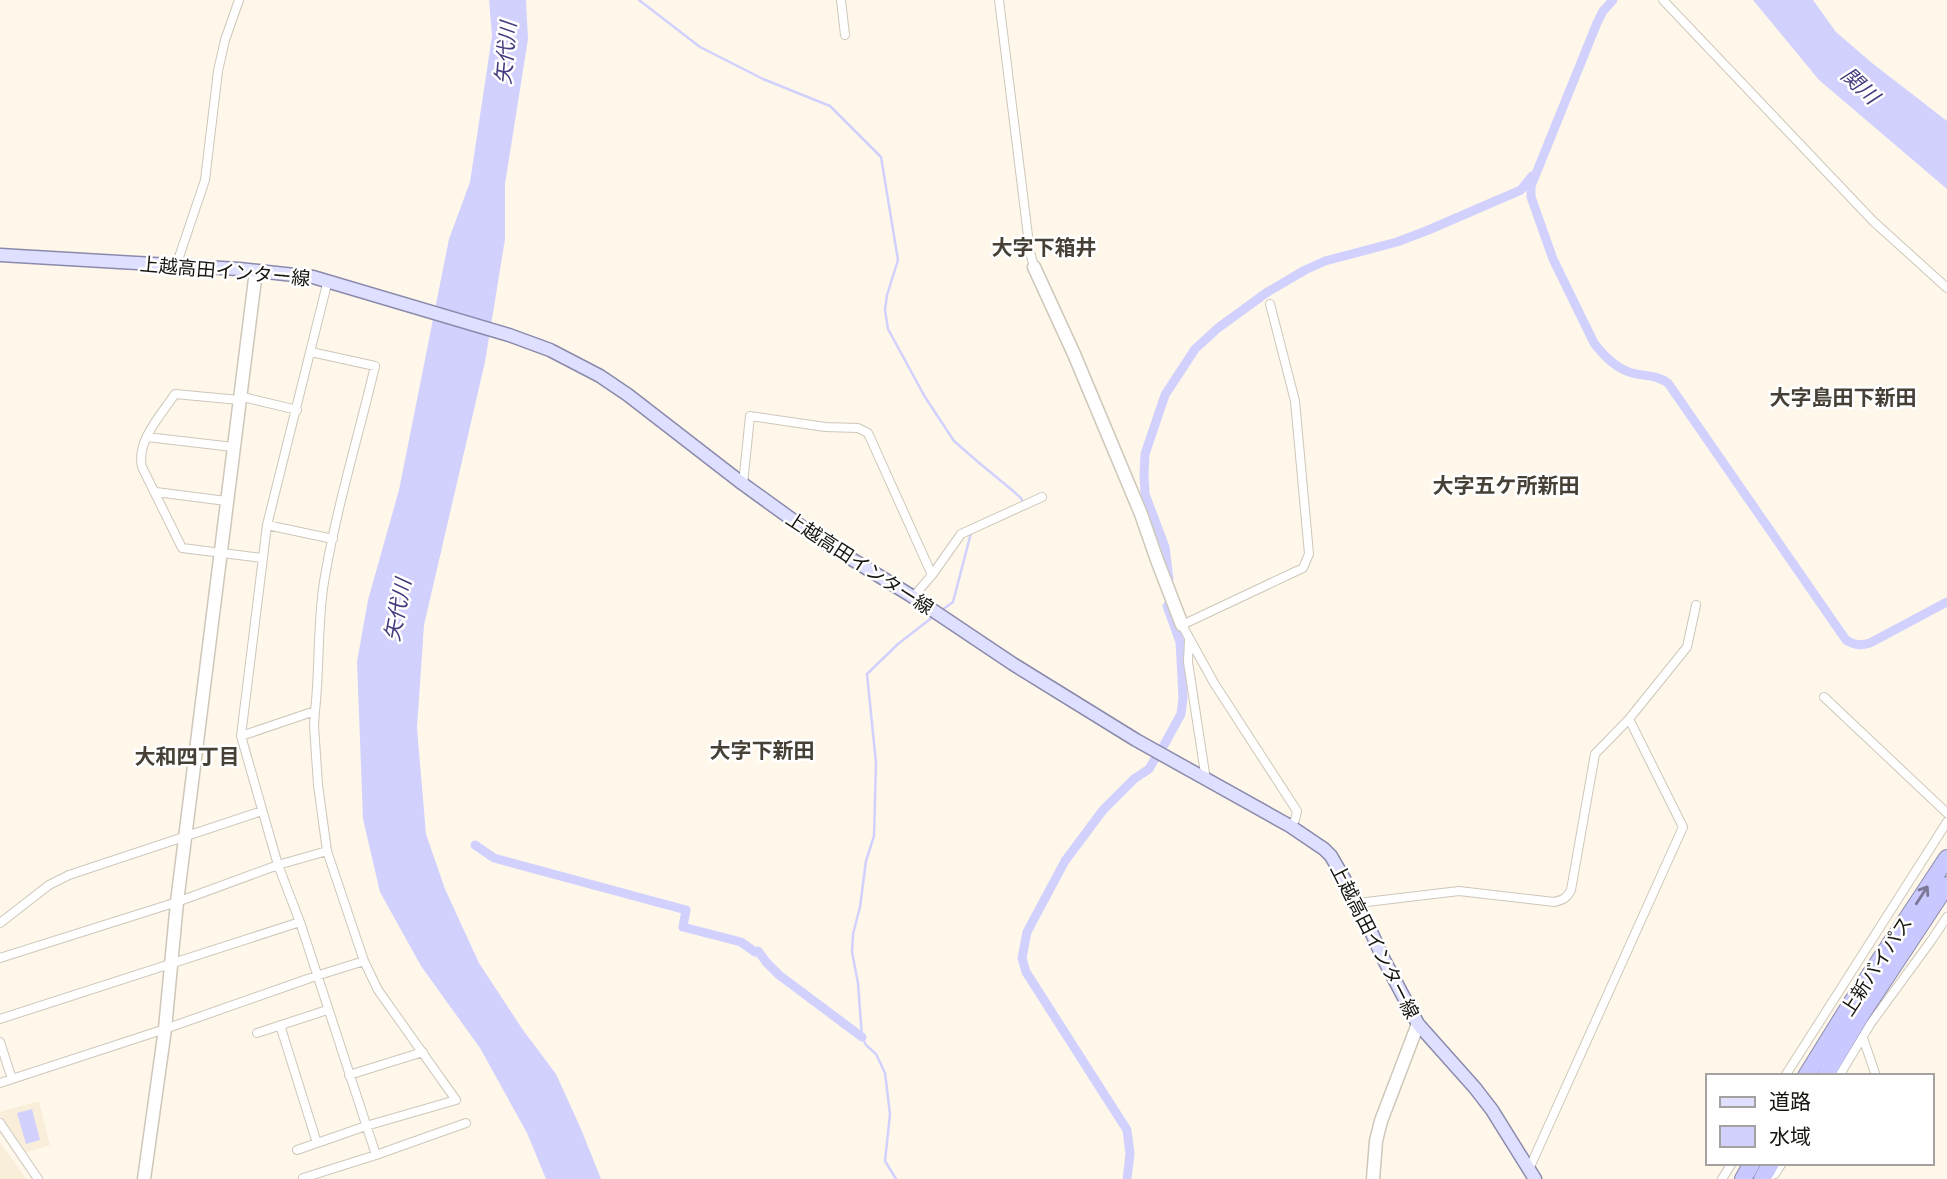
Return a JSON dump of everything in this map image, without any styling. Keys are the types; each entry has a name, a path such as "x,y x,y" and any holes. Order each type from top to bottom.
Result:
{"highway":[{"name":"上新バイパス","path":"1807,1074 1947,858"},
{"name":"上新バイパス","path":"1826,1074 1863,1012 1947,885"}],"main road":[{"name":"上越高田インター線","path":"0,255 289,273 328,280 509,335 550,350 600,376 819,539 1136,740 1290,826 1324,849 1331,856 1358,904 1418,1024 1492,1110 1532,1174"}],"street":[{"path":"176,266 205,180 218,71 239,0"},
{"path":"841,0 845,35"},
{"path":"999,0 1034,267 1074,354 1141,514 1186,631 1214,683 1297,811 1290,826"},
{"path":"1663,0 1873,221 1947,288"},
{"path":"144,1179 165,1029 170,963 219,552 256,271"},
{"path":"328,280 267,524 241,736 278,864 300,922 376,1155"},
{"path":"1186,631 1303,568 1309,554 1294,401 1270,304"},
{"path":"296,1150 456,1100 378,990 364,961 327,851 318,785 314,726 321,608 333,539 375,366 311,352"},
{"path":"262,558 182,548 142,467 142,447 175,394 239,398 297,410"},
{"path":"743,484 750,416 825,427 858,428 867,433 932,575"},
{"path":"147,437 233,447"},
{"path":"156,492 226,501"},
{"path":"913,597 961,534 1042,497"},
{"path":"267,524 333,539"},
{"path":"1358,904 1459,891 1554,902 1567,897 1571,890 1595,754 1629,719 1687,647 1696,605"},
{"path":"1186,631 1188,662 1206,780"},
{"path":"1824,697 1947,813"},
{"path":"241,736 315,712"},
{"path":"1532,1174 1683,827 1629,719"},
{"path":"0,923 49,885 69,874 262,811"},
{"path":"1786,1074 1947,822"},
{"path":"0,958 177,902 278,864 327,851"},
{"path":"1840,1074 1863,1038 1869,1022 1947,916"},
{"path":"0,1019 300,922"},
{"path":"0,1083 364,961"},
{"path":"257,1033 327,1010"},
{"path":"1373,1179 1376,1141 1381,1121 1418,1024"},
{"path":"281,1025 317,1143"},
{"path":"1863,1038 1875,1074"},
{"path":"0,1042 12,1079"},
{"path":"349,1075 423,1052"},
{"path":"0,1123 38,1179"},
{"path":"303,1178 466,1123"},
{"path":"1765,1173 1775,1174 1781,1165"}],"shaded area":[{"path":"39,1101 50,1145 24,1153 0,1112"},
{"path":"0,1142 26,1179 0,1179"}],"water":[{"name":"矢代川","path":"489,0 526,0 528,39 505,184 505,239 485,362 424,625 417,728 426,834 445,889 479,963 556,1074 601,1179 546,1179 527,1133 480,1048 421,966 380,892 363,819 357,662 368,600 399,490 449,239 470,182 492,36"},
{"name":"関川","path":"1753,0 1813,0 1836,32 1947,121 1947,189 1819,80"},
{"path":"32,1109 40,1140 26,1144 17,1113"}],"waterway":[{"path":"639,0 700,47 763,79 830,106 881,157 898,260 887,295 885,310 888,329 925,397 954,441 1023,502"},
{"path":"1613,0 1597,23 1531,186 1531,197 1553,259 1594,343 1624,370 1659,378 1668,383 1846,640 1857,645 1870,643 1947,602"},
{"path":"1169,579 1165,547 1145,494 1145,454 1165,395 1195,349 1218,328 1266,293 1305,270 1325,261 1397,242 1426,231 1521,190 1532,176"},
{"path":"942,610 953,602 971,533"},
{"path":"1164,745 1181,714 1183,698 1180,642 1167,606"},
{"path":"896,1179 885,1161 890,1114 885,1073 876,1054 862,1037 858,983 852,952 866,861 874,836 876,763 867,674 898,644 934,616"},
{"path":"1127,1179 1130,1154 1127,1130 1026,972 1022,958 1027,932 1065,861 1103,810 1134,779 1149,769 1156,757"},
{"path":"475,845 494,858 686,910 683,927 741,942 755,952 758,951 779,975 862,1037"}],"district":[{"name":"大字下箱井","path":"1044,248"},
{"name":"大字島田下新田","path":"1843,398"},
{"name":"大字五ケ所新田","path":"1506,486"},
{"name":"大字下新田","path":"762,751"},
{"name":"大和四丁目","path":"187,757"}]}
